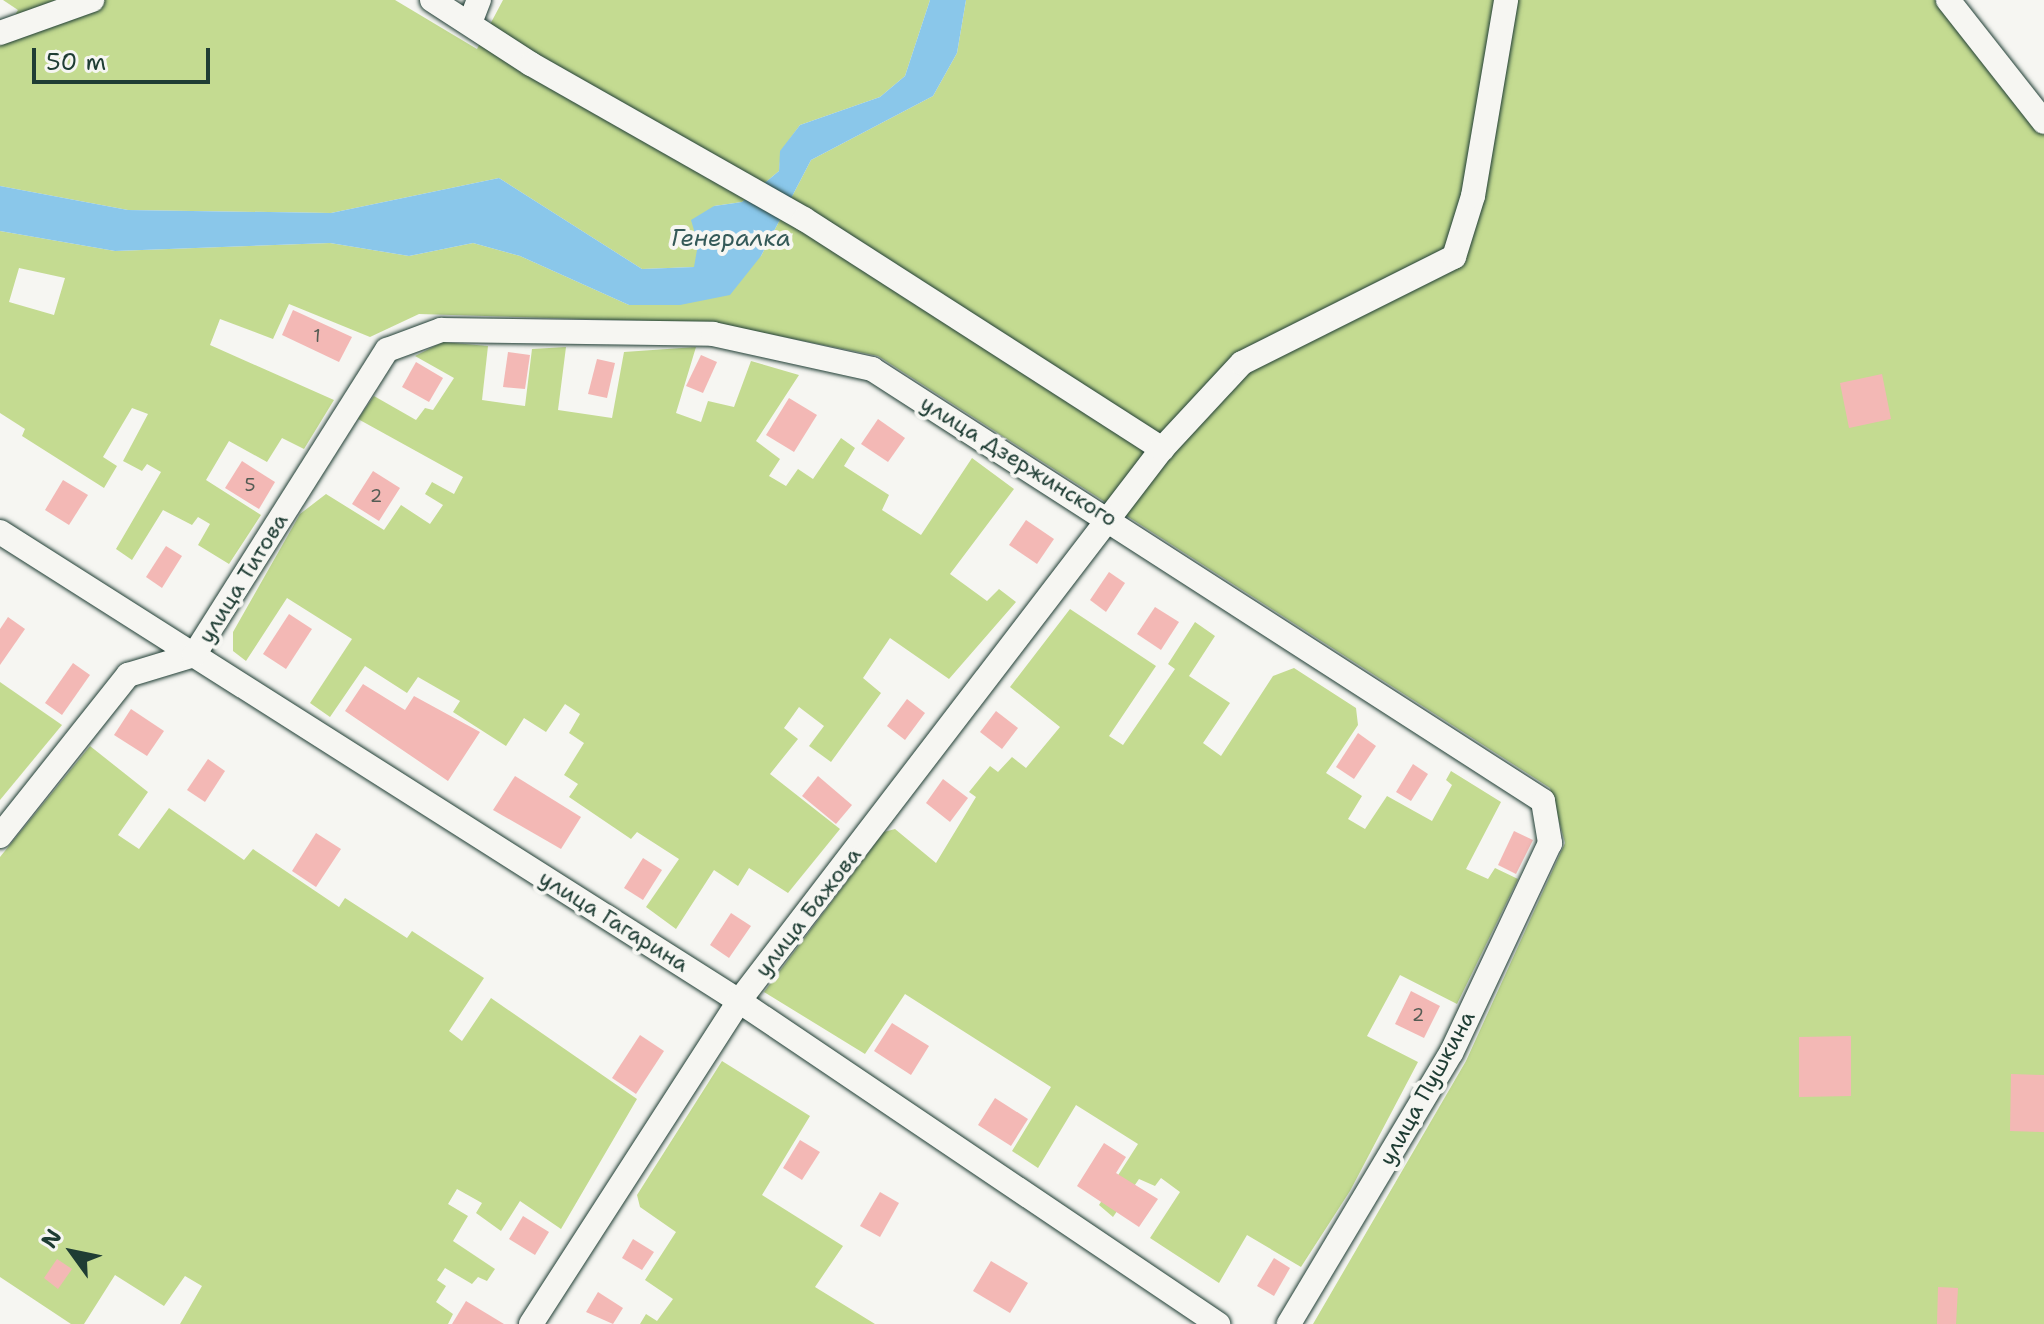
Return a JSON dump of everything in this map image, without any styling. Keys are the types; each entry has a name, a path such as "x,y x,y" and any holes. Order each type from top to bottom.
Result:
{"street":[{"path":"0,33 92,0"},
{"path":"432,0 531,64 804,219 1162,449"},
{"path":"470,23 479,0"},
{"name":"улица Бажова","path":"531,1324 739,1001 1162,449 1242,363 1454,257 1473,196 1506,0"},
{"path":"1948,0 2044,122"},
{"name":"улица Дзержинского","path":"387,350 441,330 713,334 872,369 1110,518 1543,801 1550,843"},
{"name":"улица Титова","path":"0,836 128,675 194,655 387,350"},
{"name":"улица Гагарина","path":"0,532 739,1001 1218,1324"},
{"name":"улица Пушкина","path":"1289,1324 1451,1053 1550,843"}],"green space":[{"path":"3,0 395,0 477,49 503,0 930,0 905,76 880,97 800,125 781,151 779,171 742,202 714,206 695,267 642,269 499,178 331,213 128,210 0,186 0,40 18,10"},
{"path":"966,0 1935,0 2044,134 2044,1324 1313,1324 1466,1061 1565,843 1550,788 878,356 715,323 419,314 370,337 289,304 273,339 220,319 210,345 334,400 304,449 282,438 267,462 229,441 206,480 261,515 229,564 198,545 210,524 198,517 192,525 163,510 132,560 116,549 161,472 147,464 142,471 123,461 148,414 132,408 103,457 117,466 104,488 22,436 25,429 0,413 0,231 115,251 330,243 409,256 473,243 520,256 629,305 761,256 811,160 933,96 957,53","holes":["19,268 65,278 54,315 9,302"]},
{"path":"443,342 488,346 482,400 525,406 532,349 566,347 558,410 612,418 624,352 696,347 676,413 701,422 708,401 734,407 751,361 799,375 756,441 780,459 769,476 786,486 798,469 813,479 841,438 855,448 844,466 889,495 882,510 921,535 972,458 1014,489 950,574 987,601 999,589 1016,602 949,679 890,638 863,678 881,693 831,762 809,746 824,726 799,707 784,728 798,739 770,774 840,829 788,893 749,868 738,886 714,870 676,929 646,907 679,859 637,832 631,839 569,797 578,784 564,775 584,743 569,733 580,714 565,704 546,732 524,718 506,746 453,712 460,701 418,677 407,693 365,666 330,717 310,703 352,639 287,598 246,661 233,651 233,632 300,514 326,494 384,530 401,505 430,524 443,505 425,494 432,482 454,494 463,477 358,419 374,396 416,420 425,408 433,410 454,378 415,356"},
{"path":"1070,609 1156,666 1109,736 1123,745 1175,669 1168,664 1195,622 1215,636 1189,676 1230,703 1203,743 1221,756 1273,676 1294,668 1356,708 1358,725 1326,773 1362,796 1348,819 1365,829 1387,796 1432,821 1452,785 1446,780 1451,771 1501,802 1466,869 1488,879 1495,868 1518,879 1457,1004 1400,975 1367,1036 1418,1062 1350,1191 1301,1267 1247,1235 1219,1283 1150,1238 1180,1192 1161,1178 1155,1186 1139,1179 1113,1217 1099,1205 1138,1144 1076,1105 1038,1168 1012,1151 1051,1087 905,994 865,1054 764,992 884,832 895,829 936,863 976,797 969,792 990,766 998,772 1012,757 1026,768 1060,727 1010,687"},
{"path":"0,682 62,725 0,800"},
{"path":"90,746 148,792 118,835 139,849 169,808 244,860 253,849 339,907 345,898 407,938 412,931 484,978 449,1031 462,1041 491,998 637,1099 561,1229 520,1201 501,1231 476,1213 482,1203 457,1189 448,1204 468,1216 453,1241 495,1269 487,1281 478,1277 472,1284 445,1268 437,1280 446,1286 436,1302 453,1314 448,1324 180,1324 202,1286 185,1276 164,1306 115,1275 84,1324 71,1324 0,1277 0,857"},
{"path":"722,1061 810,1116 762,1195 843,1246 815,1287 875,1324 640,1324 646,1314 657,1321 673,1299 645,1280 676,1232 640,1207 637,1195"}],"water":[{"name":"Генералка","path":"930,0 966,0 957,53 933,96 811,160 761,256 730,295 680,305 629,305 520,256 473,243 409,256 330,243 115,251 0,231 0,186 128,210 331,213 499,178 642,269 694,267 698,244 691,220 714,206 742,202 779,171 780,151 800,125 880,97 905,76"}],"building":[{"path":"293,310 352,337 339,362 282,335"},
{"path":"508,352 530,355 525,389 503,387"},
{"path":"701,355 717,362 703,393 686,386"},
{"path":"597,359 615,363 607,398 588,394"},
{"path":"416,362 443,378 429,402 402,387"},
{"path":"1882,374 1891,419 1849,428 1840,383"},
{"path":"789,398 817,415 794,452 766,435"},
{"path":"878,419 905,438 888,462 861,444"},
{"path":"242,461 275,482 259,509 225,488"},
{"path":"373,471 400,488 379,521 352,504"},
{"path":"63,480 88,495 69,525 45,510"},
{"path":"1026,520 1054,539 1037,564 1009,545"},
{"path":"166,546 182,556 162,588 146,577"},
{"path":"1109,572 1125,583 1106,612 1090,600"},
{"path":"1155,607 1179,622 1161,650 1137,634"},
{"path":"289,614 312,629 286,669 263,654"},
{"path":"8,617 25,629 0,665 0,629"},
{"path":"73,663 90,675 62,715 45,703"},
{"path":"363,684 405,710 414,696 480,732 448,781 345,711"},
{"path":"907,699 925,713 905,740 887,726"},
{"path":"131,709 164,731 147,756 114,735"},
{"path":"996,711 1018,728 1002,749 980,732"},
{"path":"1358,733 1376,746 1354,779 1336,767"},
{"path":"208,759 225,771 205,802 187,790"},
{"path":"1413,764 1428,774 1411,801 1396,792"},
{"path":"515,776 581,817 561,849 493,810"},
{"path":"818,776 852,805 836,824 802,796"},
{"path":"943,779 968,798 950,822 926,803"},
{"path":"1514,831 1533,840 1516,874 1498,865"},
{"path":"316,833 341,849 316,887 292,871"},
{"path":"643,858 662,870 643,900 624,888"},
{"path":"731,913 751,926 729,958 710,945"},
{"path":"1411,991 1440,1006 1424,1038 1395,1024"},
{"path":"892,1023 929,1046 911,1075 874,1051"},
{"path":"640,1035 664,1051 636,1094 612,1078"},
{"path":"1851,1036 1851,1096 1799,1097 1799,1037"},
{"path":"2011,1074 2044,1075 2044,1132 2010,1131"},
{"path":"995,1098 1028,1119 1011,1146 978,1125"},
{"path":"800,1140 820,1152 802,1180 783,1168"},
{"path":"1104,1143 1126,1157 1116,1173 1158,1199 1139,1227 1077,1186"},
{"path":"880,1192 899,1203 880,1237 860,1226"},
{"path":"523,1216 549,1232 535,1255 509,1239"},
{"path":"633,1239 654,1252 642,1270 622,1258"},
{"path":"1274,1258 1290,1268 1274,1296 1257,1286"},
{"path":"57,1259 72,1269 58,1289 44,1278"},
{"path":"991,1261 1028,1283 1010,1313 973,1291"},
{"path":"1938,1287 1958,1288 1956,1324 1937,1324"},
{"path":"598,1292 623,1308 613,1324 586,1312"},
{"path":"466,1301 504,1324 452,1324"}]}
